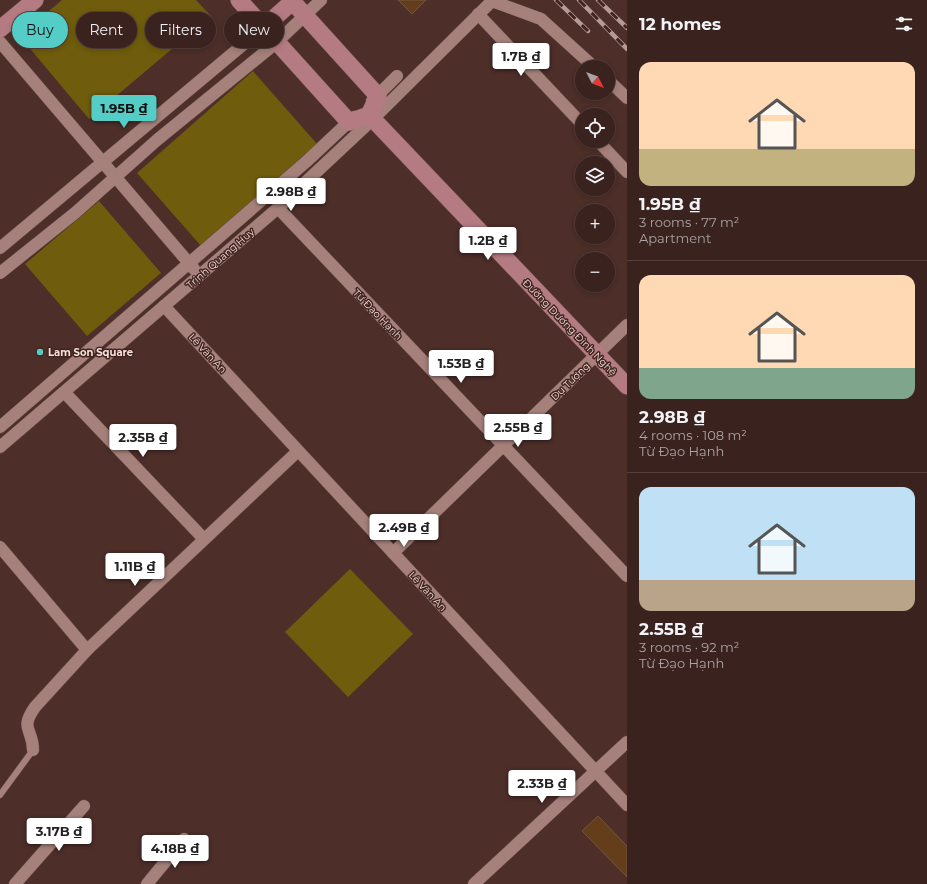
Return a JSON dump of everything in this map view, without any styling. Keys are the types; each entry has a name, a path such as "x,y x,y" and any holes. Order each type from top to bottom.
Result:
{"main road":[{"path":"0,29 35,0"},
{"path":"239,0 249,12"},
{"path":"280,12 291,1 378,96 371,117 349,122 281,48"},
{"name":"Đường Dương Đình Nghệ","path":"371,117 627,386"}],"street":[{"path":"284,36 322,0"},
{"name":"Trịnh Quang Huy","path":"0,447 65,393 278,208 492,1 541,19 586,60"},
{"path":"478,14 575,117"},
{"path":"0,42 200,276"},
{"path":"0,248 239,48"},
{"path":"0,273 116,178 157,140 270,48"},
{"path":"0,427 349,122 378,96 397,76"},
{"path":"615,87 627,98"},
{"path":"605,148 627,172"},
{"name":"Từ Đạo Hạnh","path":"278,208 627,576"},
{"name":"Lê Văn An","path":"164,306 627,805"},
{"name":"Dụ Tượng","path":"393,553 627,325"},
{"path":"65,393 204,539"},
{"path":"33,750 33,740 26,728 28,718 87,650 298,450"},
{"path":"0,547 87,650"},
{"path":"474,884 627,742"},
{"path":"15,884 84,806"},
{"path":"147,884 184,839"}],"lane":[{"path":"0,795 33,750"}],"shaded area":[{"path":"62,0 196,0 207,12 145,12 145,48 173,48 89,119 30,48 68,48 68,12 48,12"},
{"path":"253,71 318,145 201,246 137,173"},
{"path":"99,201 161,273 87,336 25,264"},
{"path":"350,569 413,634 348,697 285,632"}],"building":[{"path":"398,0 426,0 412,14"},
{"path":"598,816 627,846 627,877 582,831"}],"railway":[{"path":"556,0 588,31"},
{"path":"579,0 627,49"},
{"path":"598,0 627,28"}],"place":[{"name":"Lam Son Square","path":"40,352"}]}
